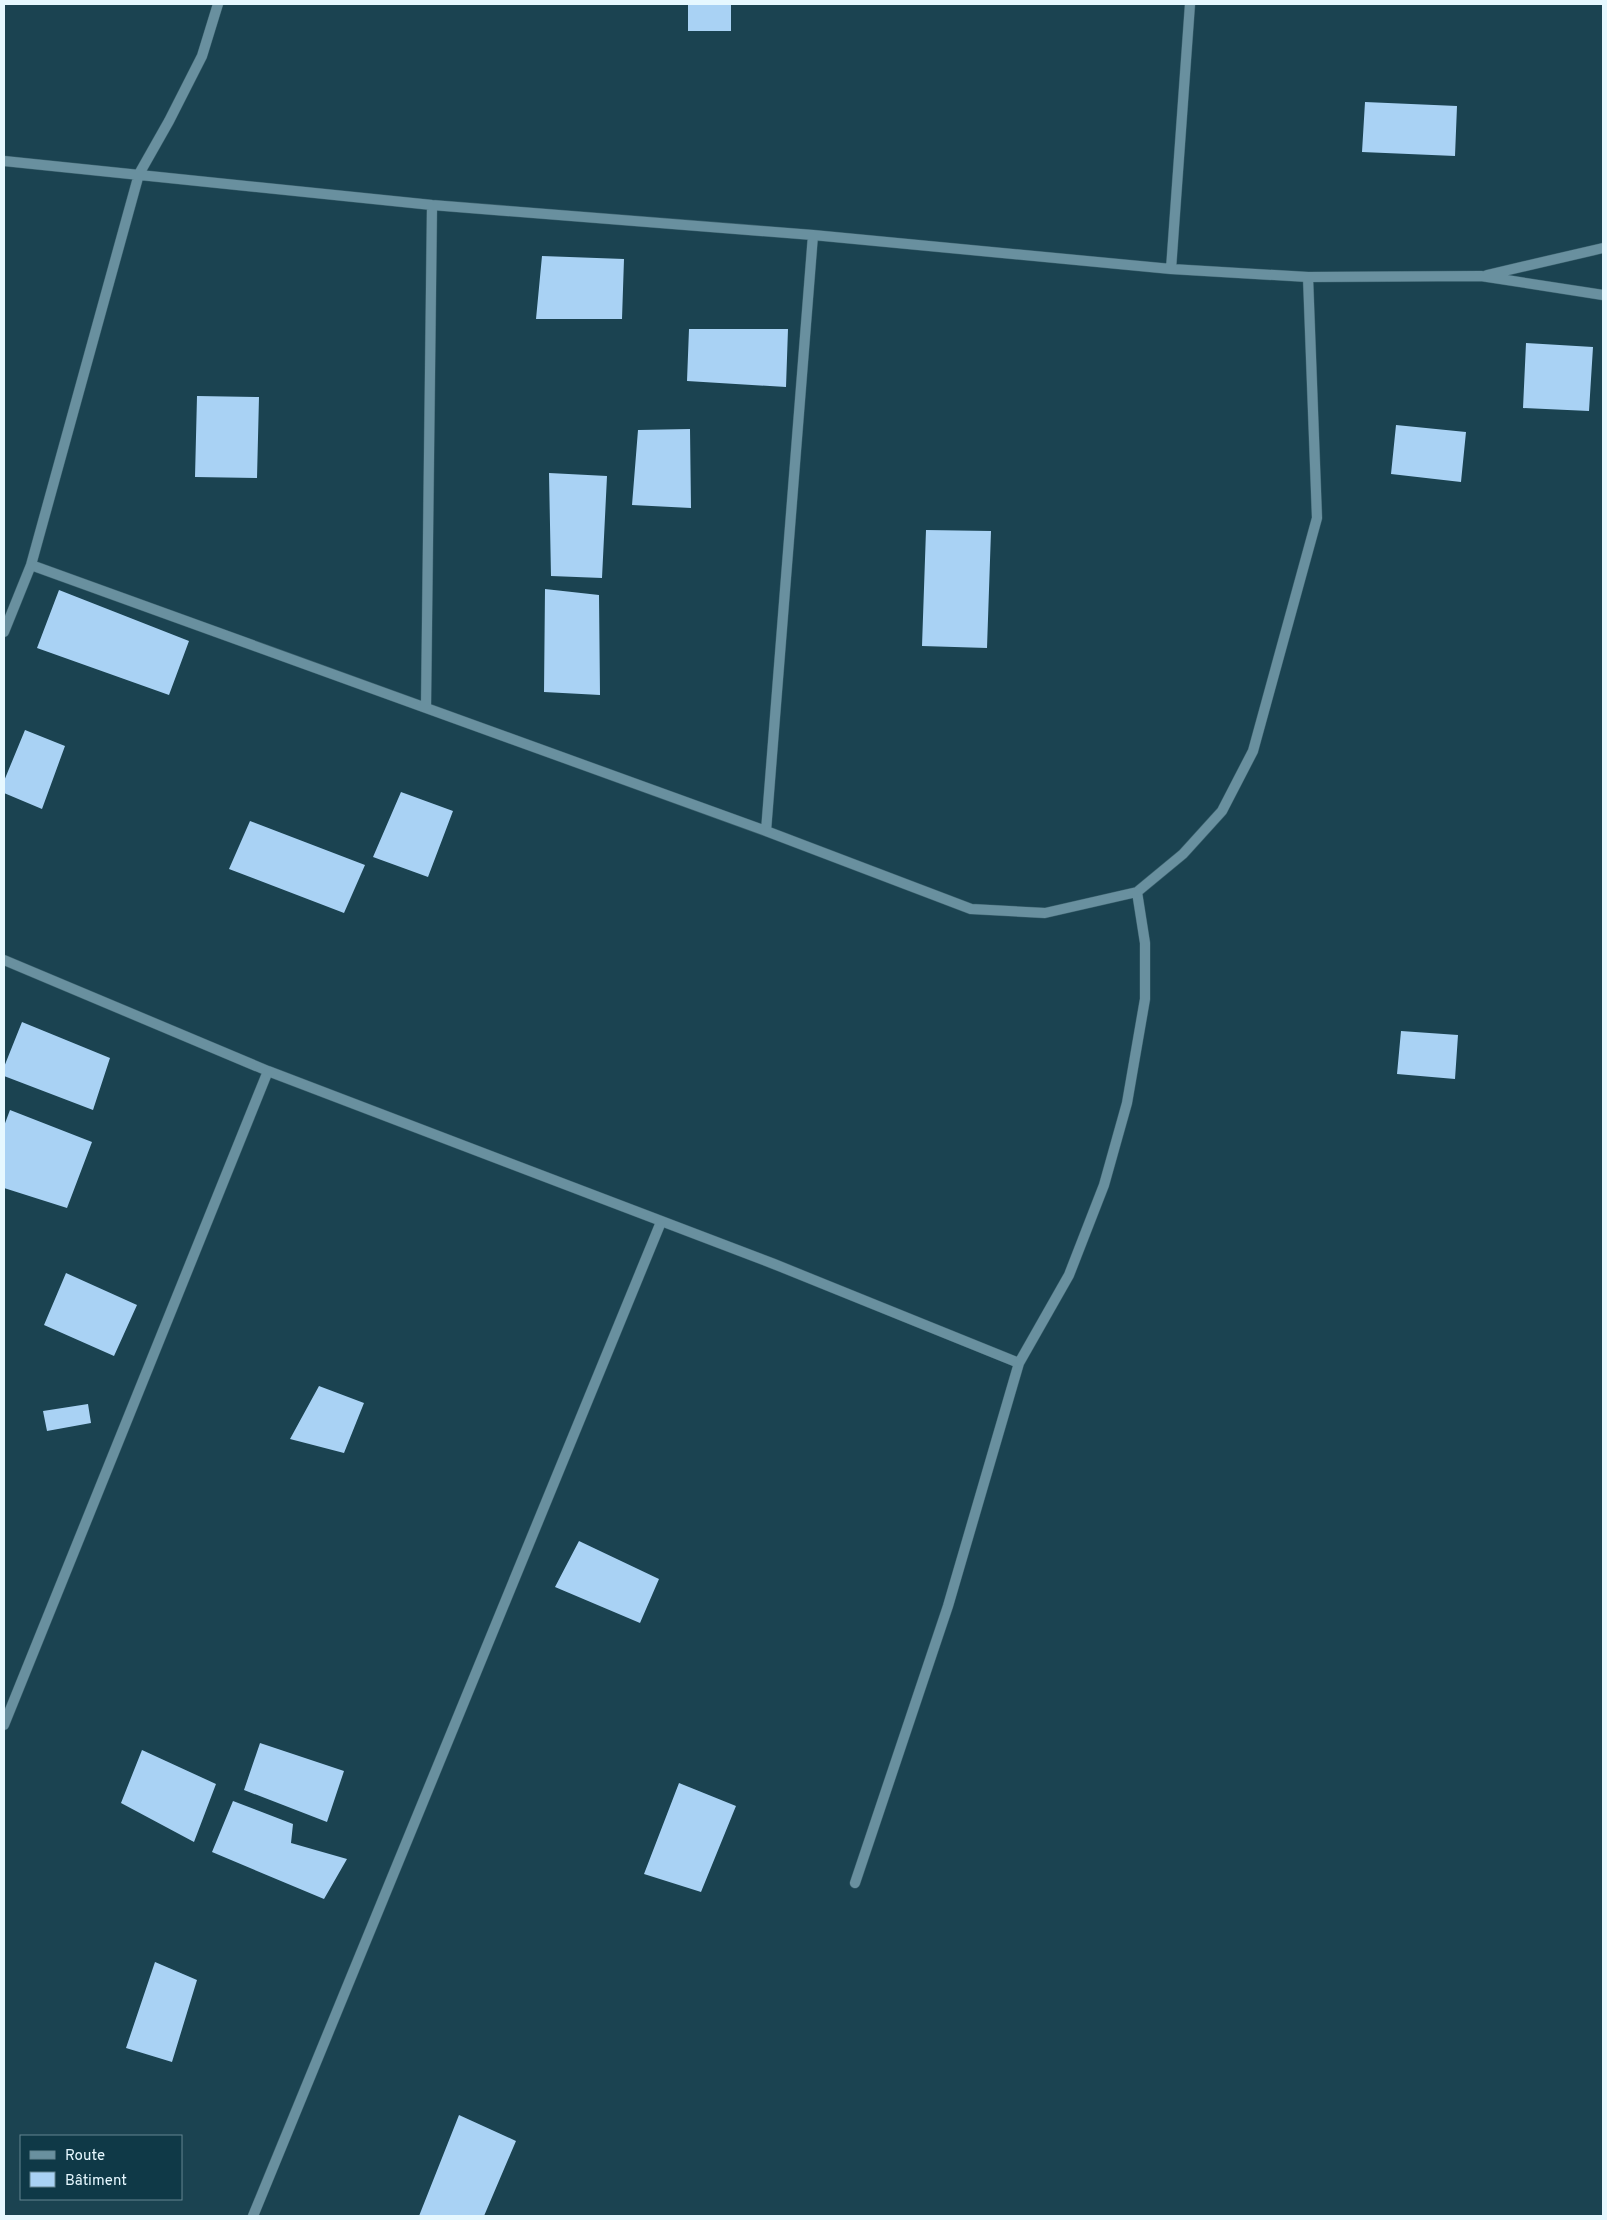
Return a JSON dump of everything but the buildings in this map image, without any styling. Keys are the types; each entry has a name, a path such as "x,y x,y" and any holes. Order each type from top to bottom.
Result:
{"street":[{"path":"4,632 30,565 139,174 169,121 202,56 218,4"},
{"path":"1171,269 1190,4"},
{"path":"4,160 432,204 813,235 1171,269 1308,277 1481,276 1603,295"},
{"path":"426,708 432,204"},
{"path":"766,831 813,235"},
{"path":"1481,276 1603,248"},
{"path":"30,565 766,831 972,909 1044,913 1137,892 1183,854 1222,811 1254,751 1317,518 1308,277"},
{"path":"855,1882 948,1606 1019,1363 1069,1275 1104,1185 1127,1103 1145,999 1145,943 1137,892"},
{"path":"4,960 268,1071 774,1264 1019,1363"},
{"path":"4,1725 268,1071"},
{"path":"253,2216 661,1222"}]}
